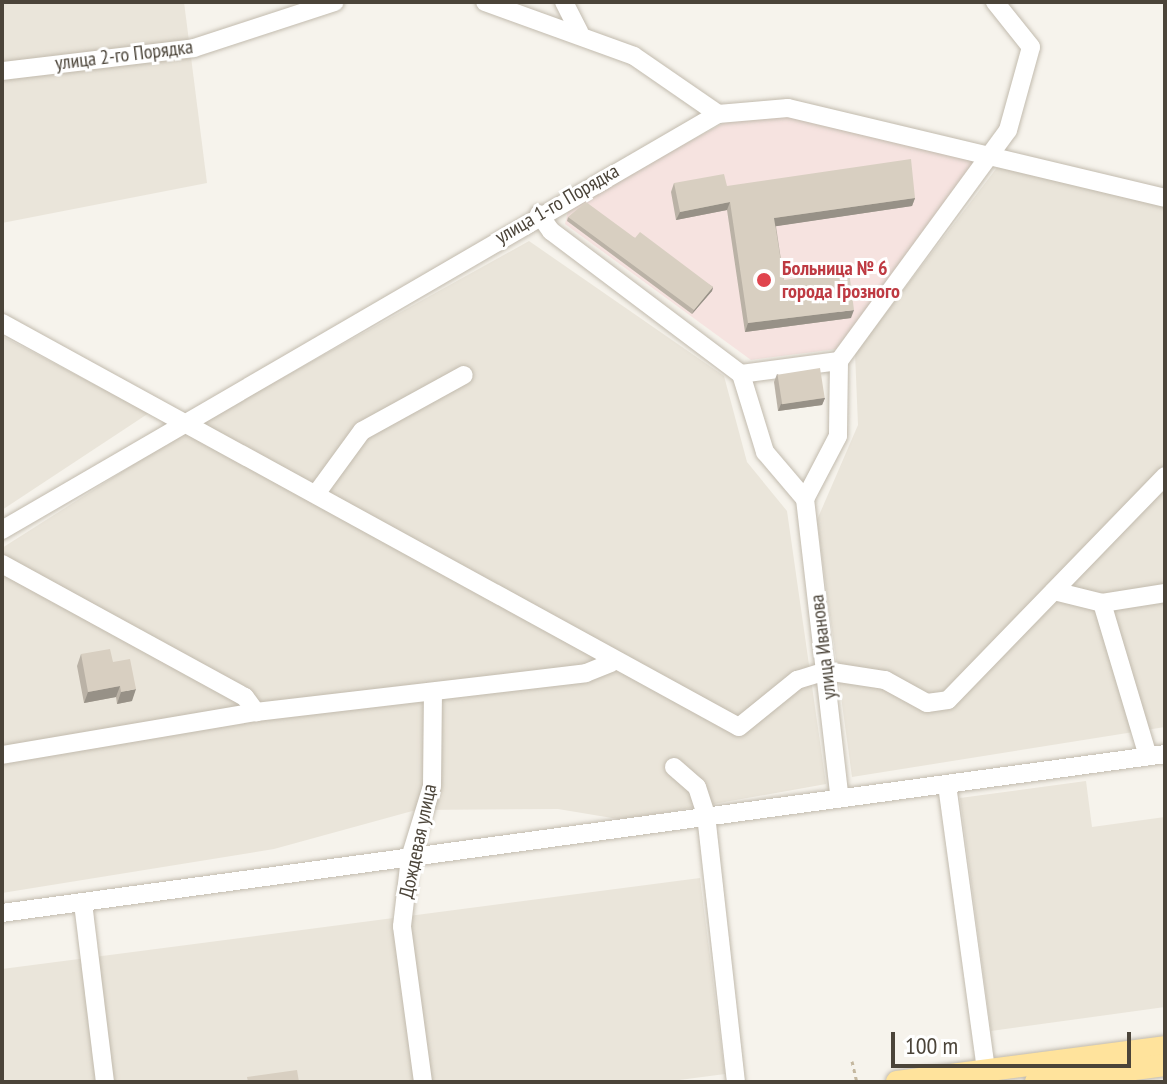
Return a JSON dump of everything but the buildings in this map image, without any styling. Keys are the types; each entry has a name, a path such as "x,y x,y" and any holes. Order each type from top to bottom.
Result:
{"main road":[{"path":"897,1082 1165,1047"},
{"path":"1036,1082 1165,1065"}],"street":[{"name":"улица 2-го Порядка","path":"2,71 194,48 335,2"},
{"path":"485,2 579,32 634,56 718,114"},
{"path":"564,2 579,32"},
{"path":"539,214 551,231 741,374 765,452 805,499 838,436 839,361 1008,130 1032,58 1026,35 995,2"},
{"name":"улица 1-го Порядка","path":"2,530 539,214 718,114 788,108 1165,198"},
{"path":"2,323 185,420 611,663 739,727 797,680 826,671 885,680 939,704 1165,476"},
{"path":"741,374 839,361"},
{"path":"316,494 362,431 464,375"},
{"name":"улица Иванова","path":"805,499 839,795"},
{"path":"2,564 245,697 256,712"},
{"path":"1054,591 1102,603 1165,593"},
{"path":"2,913 410,858 839,795 947,785 1157,755 1102,603"},
{"path":"2,755 256,712 433,695 586,673 611,663"},
{"name":"Дождевая улица","path":"423,1082 402,926 410,858 432,786 433,695"},
{"path":"674,767 697,787 706,815 736,1082"},
{"path":"947,785 986,1070"},
{"path":"83,903 105,1082"}],"path":[{"path":"852,1061 857,1082"}],"shaded area":[{"path":"2,2 184,2 207,183 2,223"},
{"name":"Больница № 6 города Грозного","path":"742,113 782,113 971,158 973,168 837,349 751,360 565,224 569,207"},
{"path":"999,165 1165,207 1165,727 852,777 817,520 858,425 855,353"},
{"path":"529,241 724,376 747,462 787,511 826,784 624,820 558,809 416,810 274,849 2,893 2,548 183,433"},
{"path":"2,336 149,413 2,510"},
{"path":"1086,781 1092,827 1165,817 1165,1007 991,1031 960,798"},
{"path":"700,878 725,1074 664,1082 2,1082 2,969"}],"place":[{"name":"Больница № 6 города Грозного","path":"764,280"}]}
